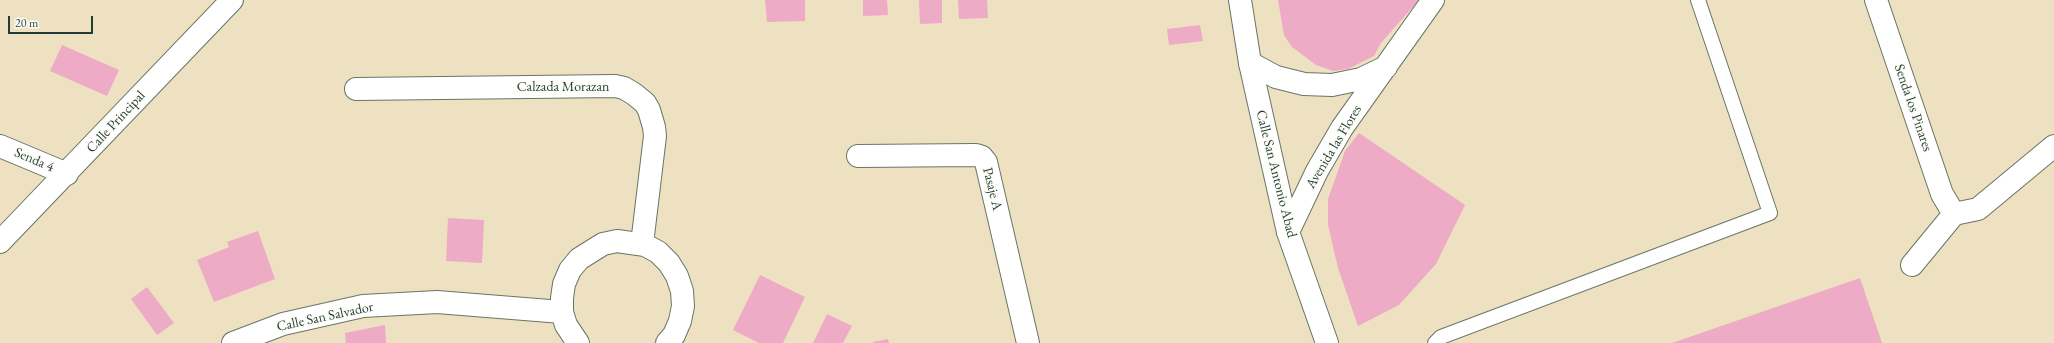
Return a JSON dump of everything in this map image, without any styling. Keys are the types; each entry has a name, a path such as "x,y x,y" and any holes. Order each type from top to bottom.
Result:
{"street":[{"name":"Calle Principal","path":"0,242 67,174 230,0"},
{"name":"Calle San Antonio Abad","path":"1240,0 1250,63 1288,232 1327,343"},
{"name":"Avenida las Flores","path":"1288,232 1320,165 1342,128 1387,67 1433,0"},
{"name":"Senda los Pinares","path":"1876,0 1942,194 1954,214"},
{"name":"Avenida las Flores","path":"1250,63 1276,77 1304,84 1332,85 1361,79 1387,67"},
{"name":"Calzada Morazan","path":"356,89 615,86 624,88 634,94 650,110 655,136 642,244"},
{"name":"Senda 4","path":"0,146 67,174"},
{"path":"1912,265 1954,214 1978,209 2054,146"},
{"name":"Pasaje A","path":"858,156 976,154 982,157 986,162 1028,343"},
{"path":"578,343 566,325 562,312 564,284 570,270 579,259 603,244 617,241 642,244 658,252 669,263 680,283 683,306 676,340"},
{"name":"Calle San Salvador","path":"233,343 282,324 363,306 437,302 562,312"}],"lane":[{"path":"1435,343 1441,336 1770,213 1698,0"}],"building":[{"path":"765,0 805,0 805,21 767,22"},
{"path":"863,0 887,0 888,15 863,16"},
{"path":"919,0 942,0 942,23 920,24"},
{"path":"958,0 987,0 988,18 959,19"},
{"path":"1278,0 1419,0 1381,43 1374,56 1348,69 1333,71 1316,65 1292,47 1284,35"},
{"path":"1200,25 1203,41 1169,45 1167,29"},
{"path":"62,45 119,70 107,96 50,71"},
{"path":"1359,133 1465,205 1436,264 1399,305 1358,326 1338,268 1328,225 1328,199 1345,151"},
{"path":"448,218 484,220 482,263 446,261"},
{"path":"258,231 275,279 214,302 197,260 229,247 227,242"},
{"path":"760,275 805,297 783,343 759,343 733,330"},
{"path":"1860,278 1882,343 1672,343"},
{"path":"147,287 174,323 157,335 131,299"},
{"path":"827,314 852,326 843,343 813,343"},
{"path":"385,325 386,343 346,343 345,333"},
{"path":"888,339 889,343 873,343 873,342"}]}
